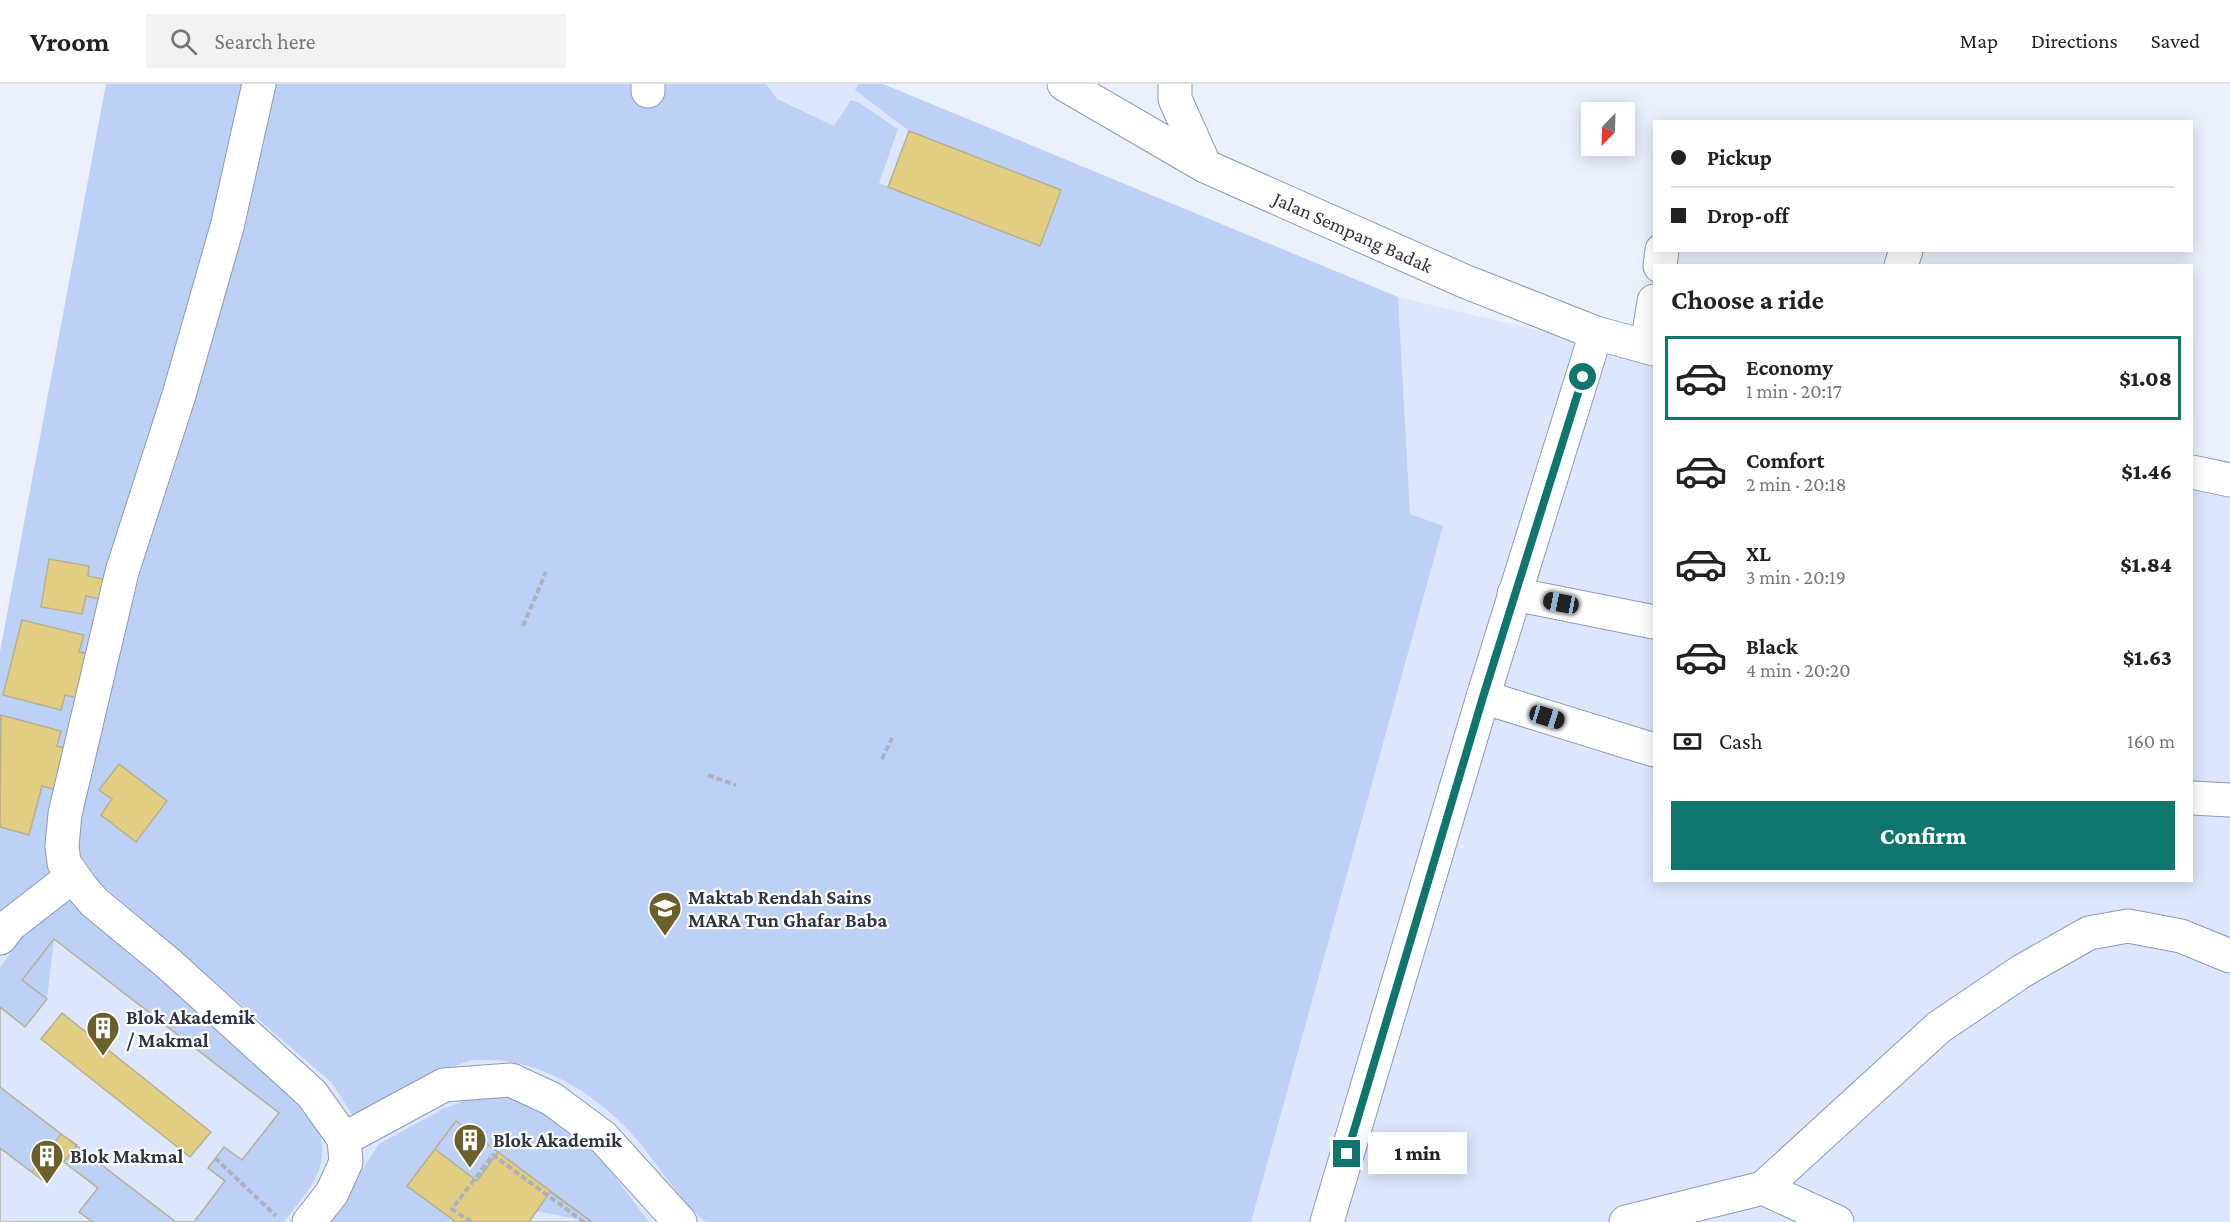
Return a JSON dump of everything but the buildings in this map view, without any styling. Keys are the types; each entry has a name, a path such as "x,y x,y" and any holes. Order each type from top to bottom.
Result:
{"street":[{"path":"259,84 227,227 179,395 123,572 65,814 62,846 64,862 94,902 169,964 312,1094 344,1139 346,1162 332,1193 295,1221"},
{"name":"Jalan Sempang Badak","path":"1064,84 1204,166 1464,281 1596,333 1651,348"},
{"path":"1175,84 1175,99 1204,166"},
{"path":"1651,348 1653,317"},
{"path":"1327,1222 1514,594 1596,333"},
{"path":"2193,472 2230,480"},
{"path":"1514,594 1653,621"},
{"path":"1483,697 1653,750"},
{"path":"2193,798 2230,800"},
{"path":"0,938 10,925 73,876"},
{"path":"1626,1222 1763,1188 1939,1027 2022,971 2089,933 2128,926 2181,936 2230,956"},
{"path":"344,1139 444,1085 512,1080 552,1099 603,1137 680,1222"},
{"path":"1763,1188 1836,1222"}],"path":[{"path":"523,626 546,572"},
{"path":"882,759 892,738"},
{"path":"708,775 736,785"},
{"path":"471,1222 452,1209 493,1155 584,1222"},
{"path":"215,1158 295,1221"}],"shaded area":[{"name":"Maktab Rendah Sains MARA Tun Ghafar Baba","path":"106,84 883,84 1398,297 1653,358 1653,882 2193,882 2193,488 2230,497 2230,1222 0,1222 0,652"},
{"path":"106,84 254,84 47,881 0,921 0,652"},
{"name":"Maktab Rendah Sains MARA Tun Ghafar Baba","path":"275,84 766,84 777,99 834,126 851,100 858,102 898,129 879,183 1040,245 909,131 855,90 858,84 883,84 1398,297 1410,514 1443,526 1251,1222 706,1222 680,1195 625,1126 608,1111 590,1097 550,1074 508,1061 473,1060 454,1066 412,1088 358,1123 331,1082 100,883 78,853 74,826 164,483"},
{"path":"67,896 313,1112 322,1147 318,1172 313,1183 284,1222 194,1222 225,1182 208,1168 224,1147 242,1160 279,1113 54,939 47,999 25,1027 0,1007 0,968 43,906"},
{"path":"0,1087 61,1134 32,1172 0,1148"},
{"path":"508,1096 566,1119 600,1157 649,1222 592,1222 407,1186 456,1222 328,1222 379,1144 443,1109 472,1098"},
{"path":"77,1145 176,1222 93,1222 79,1212 97,1188 64,1162"}],"place":[{"name":"Maktab Rendah Sains MARA Tun Ghafar Baba","path":"665,937"},
{"name":"Blok Akademik / Makmal","path":"103,1057"},
{"name":"Blok Akademik","path":"470,1169"},
{"name":"Blok Makmal","path":"47,1185"}],"route":[{"path":"1347,1154 1483,697 1583,377"}]}
